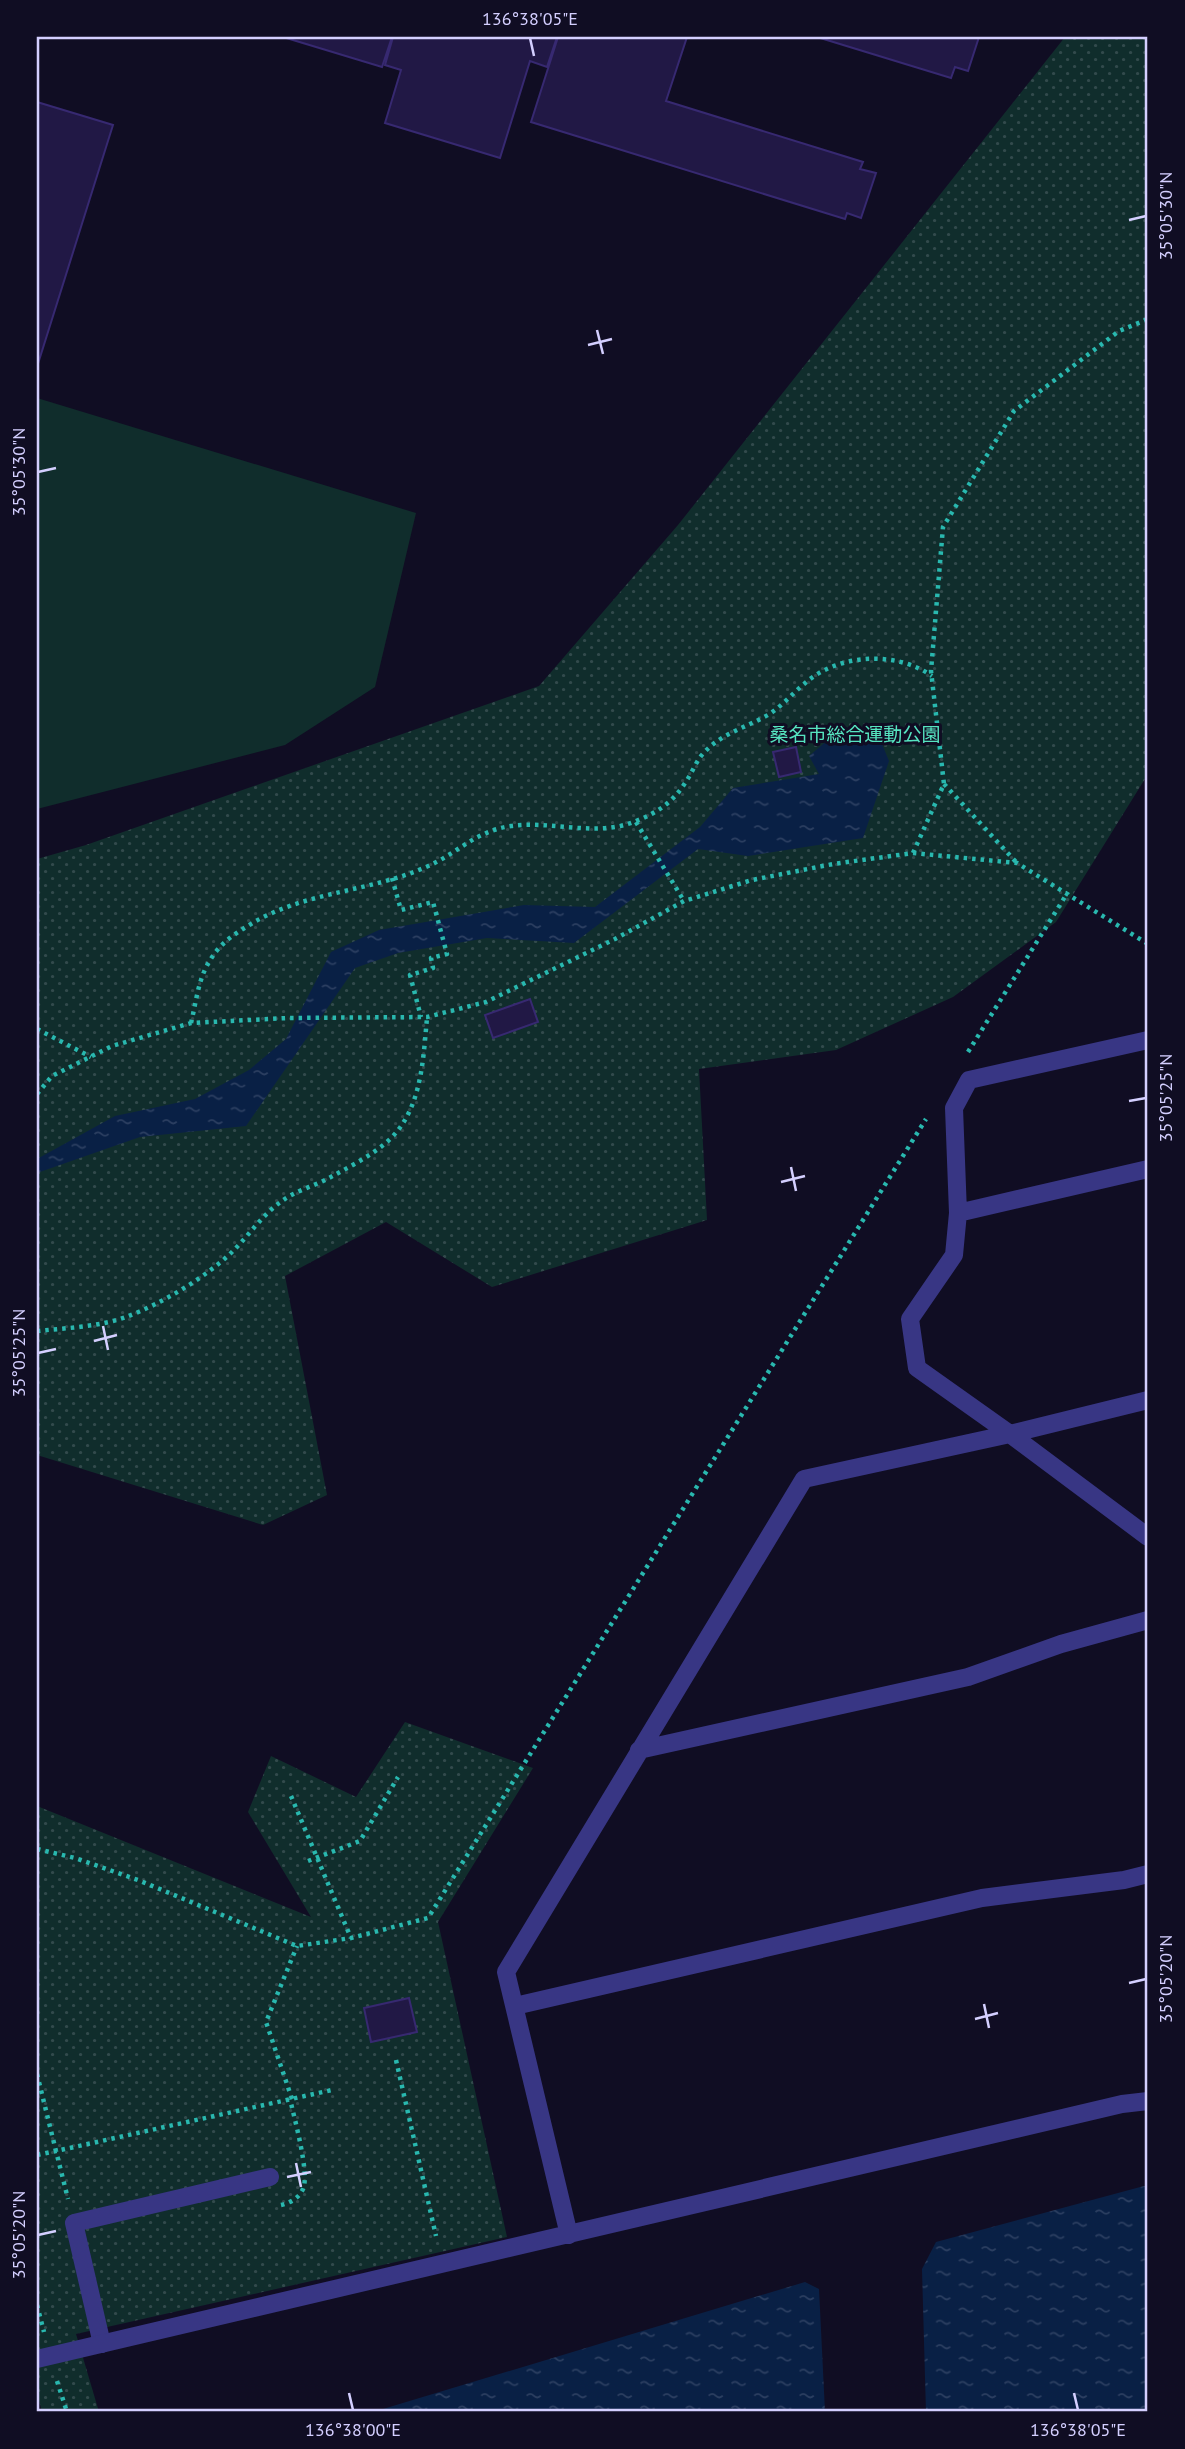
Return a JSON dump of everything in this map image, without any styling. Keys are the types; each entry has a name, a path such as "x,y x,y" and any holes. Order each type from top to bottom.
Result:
{"street":[{"path":"1148,1040 969,1080 954,1108 958,1213 954,1255 910,1319 917,1368 1148,1537"},
{"path":"958,1213 1148,1169"},
{"path":"569,2235 506,1972 804,1479 1010,1434 1148,1400"},
{"path":"639,1750 968,1677 1061,1644 1148,1620"},
{"path":"514,2006 982,1898 1124,1880 1148,1874"},
{"path":"37,2359 1122,2104 1148,2101"},
{"path":"102,2344 74,2223 270,2177"}],"path":[{"path":"912,853 944,784 932,676 943,527 1014,411 1119,331 1148,319"},
{"path":"191,1023 206,965 216,950 230,937 255,921 301,900 428,867 481,834 496,828 537,824 612,828 636,822 667,806 685,784 702,755 731,731 767,715 788,701 805,682 830,667 852,660 877,658 900,662 932,676"},
{"path":"944,784 1017,863 1068,892 1148,944"},
{"path":"636,822 684,901"},
{"path":"37,1094 52,1076 112,1046 191,1023 288,1018 424,1017 486,1002 615,939 684,901 752,880 833,864 912,853 1017,863"},
{"path":"37,1331 83,1326 125,1317 161,1301 233,1251 283,1200 345,1169 389,1140 409,1111 421,1077 424,1017 410,975 433,968 431,958 447,954 432,902 401,910 392,878"},
{"path":"965,1057 1068,892"},
{"path":"37,1029 92,1057"},
{"path":"37,1849 75,1858 138,1880 297,1946 351,1938 428,1918 928,1116"},
{"path":"308,1861 360,1841 398,1777"},
{"path":"291,1796 351,1938"},
{"path":"292,2100 266,2022 297,1946"},
{"path":"396,2060 443,2264"},
{"path":"37,2074 74,2223"},
{"path":"37,2155 332,2090"}],"green space":[{"name":"桑名市総合運動公園","path":"1065,37 1148,37 1148,774 1056,922 953,997 836,1050 699,1069 707,1220 492,1287 386,1222 285,1276 327,1495 263,1525 37,1455 37,859 86,845 539,686 678,525"},
{"path":"37,398 416,513 375,687 285,745 37,809"},
{"path":"405,1722 533,1768 438,1922 507,2237 76,2334 99,2412 42,2412 37,2393 37,1806 311,1917 248,1812 271,1756 356,1797"}],"water":[{"path":"842,728 877,732 889,761 863,838 748,856 698,849 574,943 487,938 398,953 355,968 246,1126 140,1137 37,1173 37,1159 115,1116 195,1099 249,1070 286,1039 331,952 379,930 524,905 595,907 700,827 733,788 819,774 809,756"},
{"path":"1148,2186 1148,2412 926,2412 922,2269 936,2242"},
{"path":"805,2282 819,2289 825,2412 373,2412"}],"building":[{"path":"283,37 392,37 382,67"},
{"path":"393,37 557,37 547,67 530,61 500,158 385,123 401,70 385,65"},
{"path":"558,37 687,37 666,101 863,162 860,169 876,173 861,218 847,213 845,219 531,122"},
{"path":"817,37 979,37 968,71 955,67 951,78"},
{"path":"37,102 113,125 37,367"},
{"path":"796,747 801,772 779,777 773,752"},
{"path":"530,999 538,1022 493,1038 485,1015"},
{"path":"409,1998 417,2032 371,2042 364,2008"}]}
